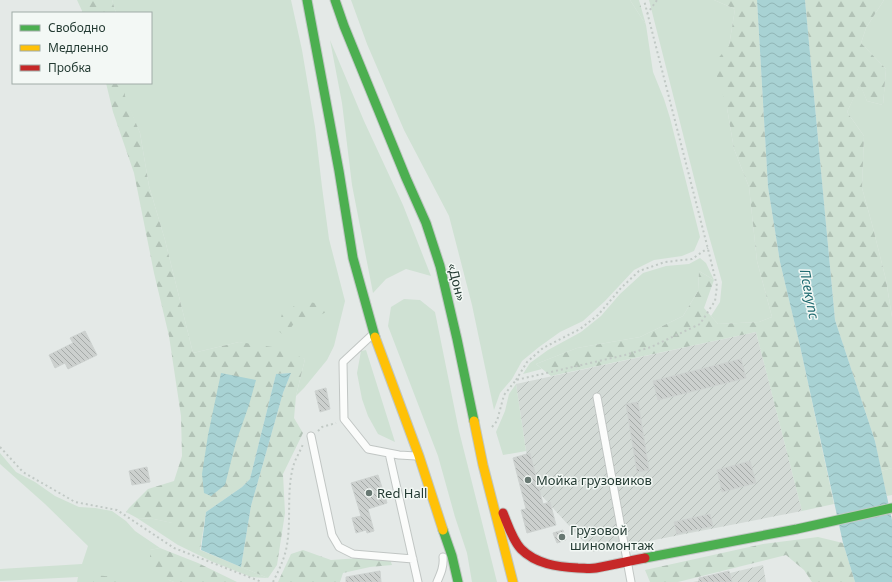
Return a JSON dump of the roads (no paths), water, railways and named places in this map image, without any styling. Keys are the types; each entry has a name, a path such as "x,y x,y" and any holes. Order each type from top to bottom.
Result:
{"main road":[{"path":"307,0 339,171 353,258 374,334 419,456 452,556 458,582"},
{"name":"«Дон»","path":"335,0 403,171 426,223 440,266 457,338 482,466 513,582"},
{"path":"482,466 513,538 523,552 534,560 544,564 575,568 595,568 627,562 797,529 892,508"},
{"path":"577,576 595,568"}],"lane":[{"path":"374,334 343,362 344,419 368,449 399,455 419,456"},
{"path":"597,397 631,582"},
{"path":"311,436 332,535 339,548 353,554 413,559"},
{"path":"389,453 418,582"},
{"path":"430,490 443,556 442,572 437,582"}],"water":[{"name":"Псекупс","path":"757,0 805,0 835,320 875,441 892,520 892,582 855,582 843,543 780,262 768,187"},
{"path":"221,373 256,380 236,442 225,485 211,496 204,493 202,474 208,435"},
{"path":"291,373 283,393 251,506 241,567 201,550 206,512 242,487 250,479 276,374"}],"place":[{"name":"Мойка грузовиков","path":"528,480"},
{"name":"Red Hall","path":"369,493"},
{"name":"Грузовой шиномонтаж","path":"562,537"}]}
